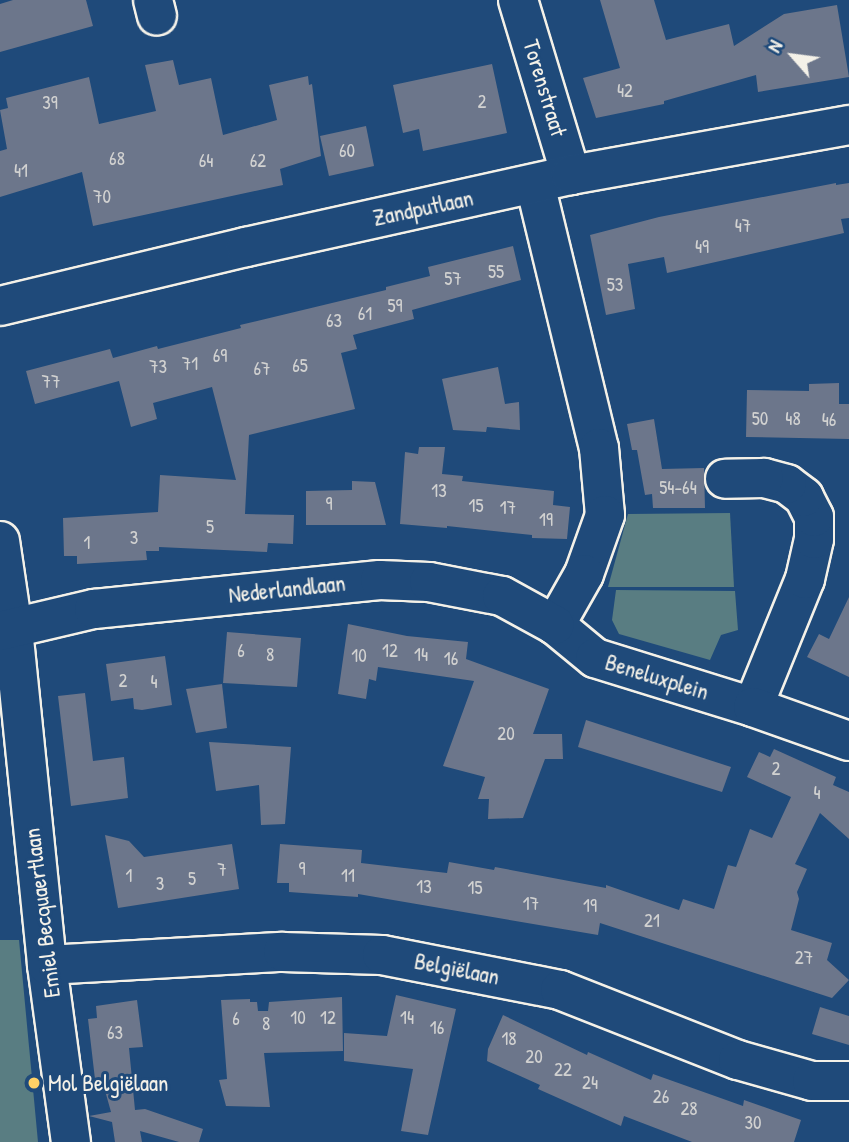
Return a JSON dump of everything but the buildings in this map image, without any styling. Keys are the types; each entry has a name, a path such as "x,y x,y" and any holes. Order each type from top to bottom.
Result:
{"street":[{"name":"Torenstraat","path":"518,0 553,180"},
{"name":"Zandputlaan","path":"0,306 246,247 553,180 849,125"},
{"path":"553,180 599,448 605,515 584,574 555,625"},
{"path":"724,479 764,478 787,484 804,497 814,517 814,538 804,579 753,707"},
{"name":"Emiel Becquaertlaan","path":"0,541 9,687 71,1142"},
{"name":"Nederlandlaan","path":"6,630 94,609 380,579 429,582 502,596 555,625"},
{"name":"Beneluxplein","path":"555,625 595,658 753,707 849,741"},
{"name":"Belgiëlaan","path":"47,965 284,953 382,955 560,990 738,1060 812,1081 849,1080"}],"green space":[{"path":"730,513 734,587 608,587 628,514"},
{"path":"616,590 735,591 738,630 721,635 710,660 619,634 612,620"},
{"path":"0,940 19,940 38,1142 0,1142"}],"place":[{"name":"Mol Belgiëlaan","path":"34,1083"}]}
